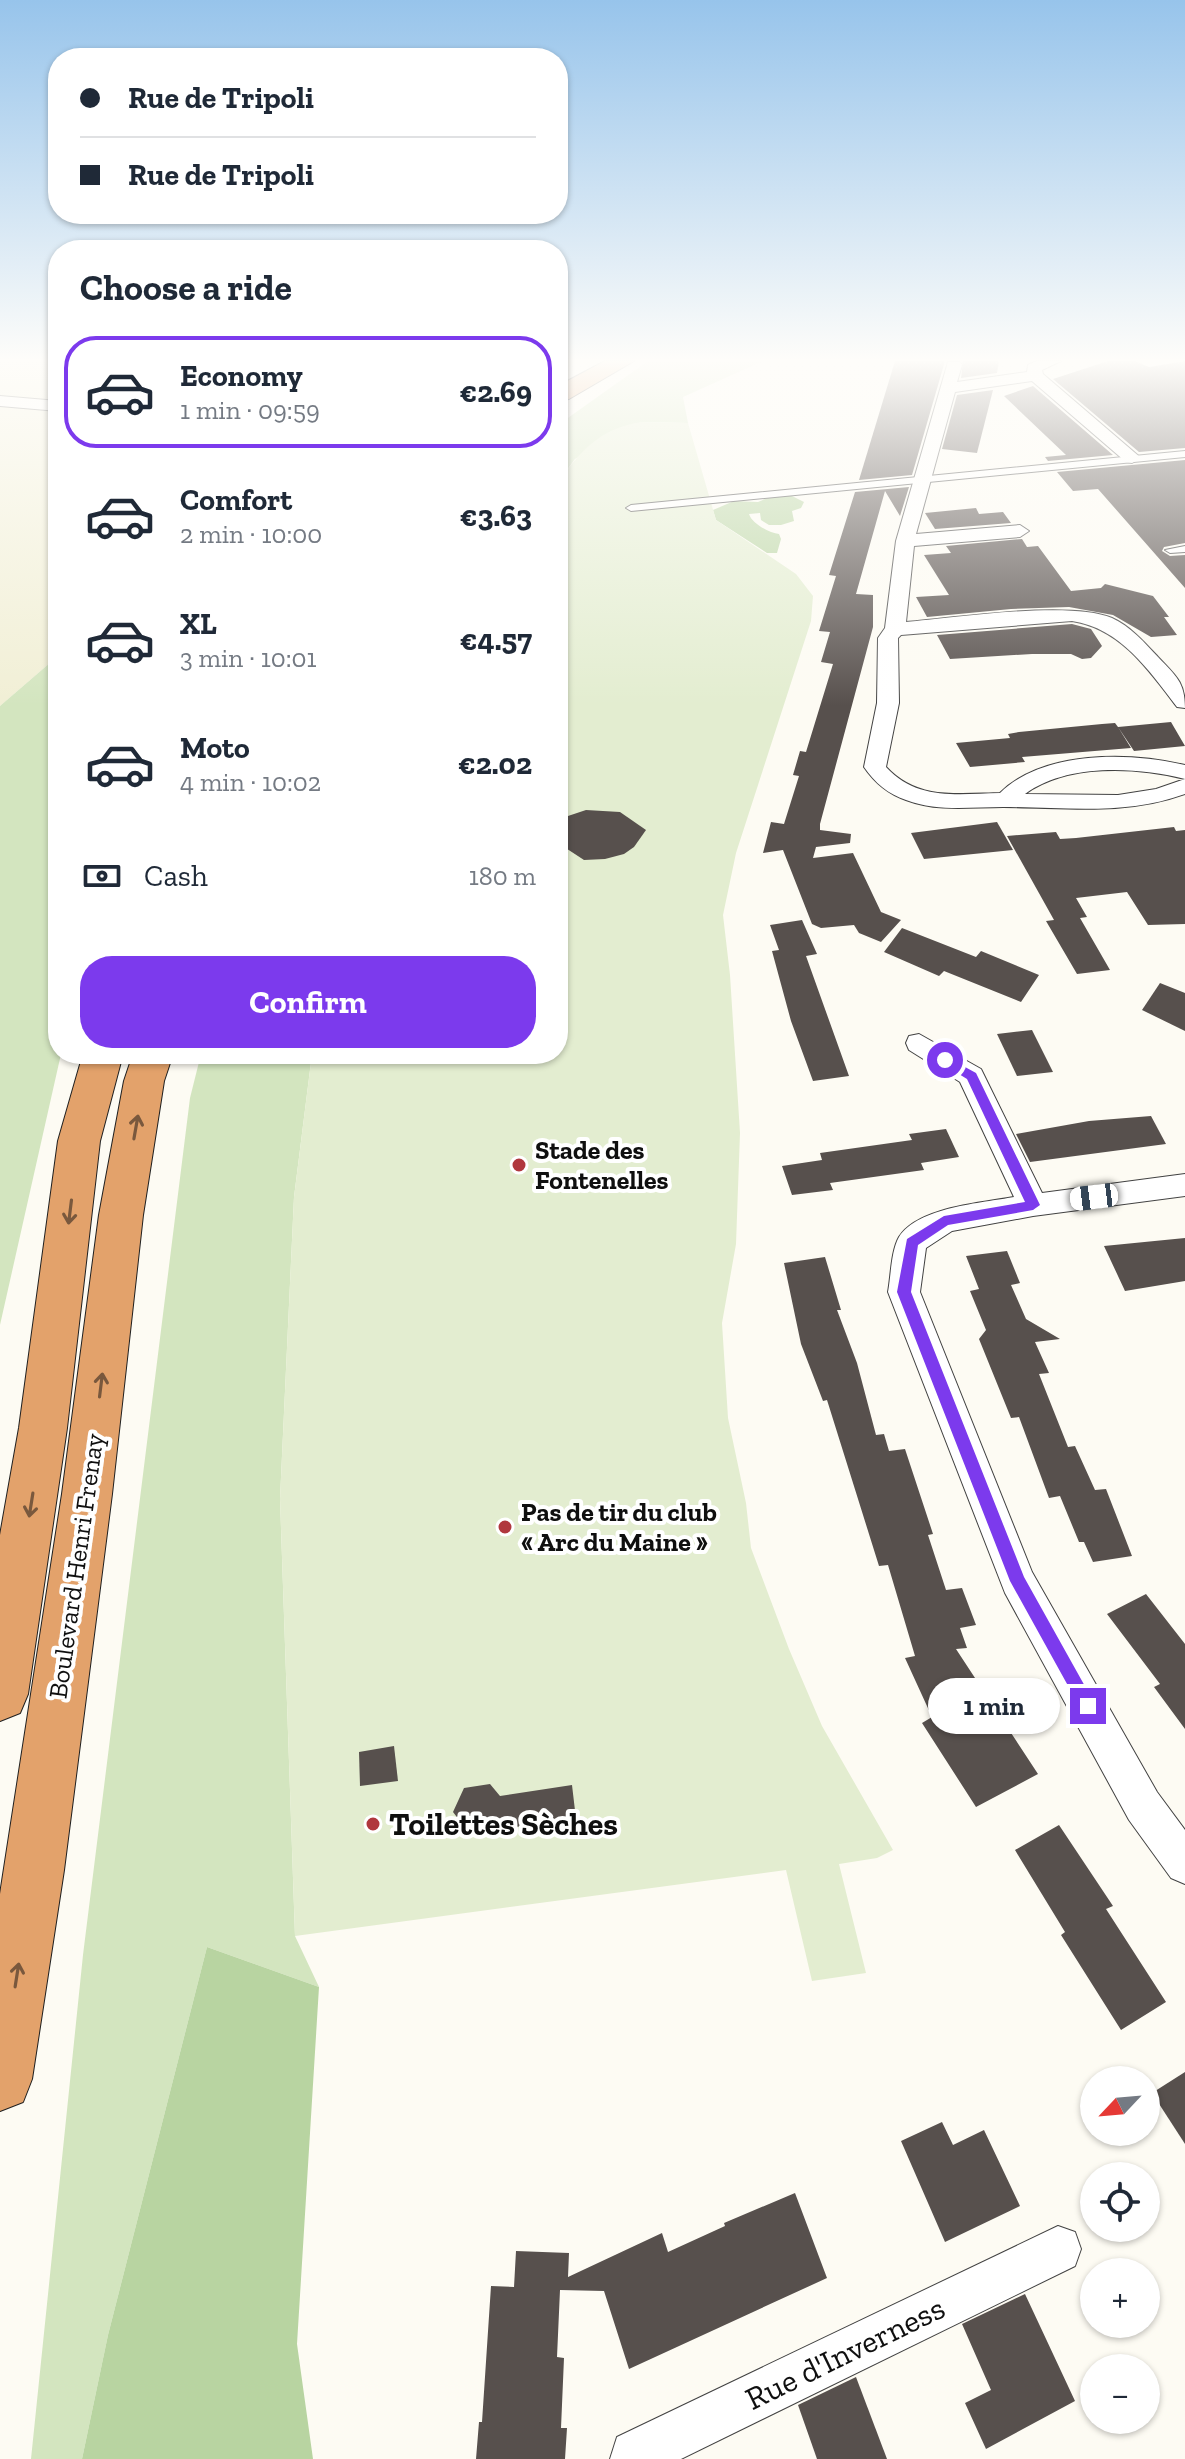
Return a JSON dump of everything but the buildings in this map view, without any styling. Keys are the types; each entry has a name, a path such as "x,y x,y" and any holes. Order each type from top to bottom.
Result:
{"highway":[{"name":"Boulevard Henri Frenay","path":"0,1694 43,1428 79,1141 100,1064"},
{"name":"Boulevard Henri Frenay","path":"0,2079 39,1839 87,1494 121,1215 150,1064"}],"street":[{"path":"925,476 905,541 895,629 888,638 892,675 886,725 875,767 880,773 891,784 929,800 1119,804 1163,796 1185,786"},
{"path":"905,541 1020,531"},
{"path":"895,629 1072,615 1094,619 1108,623 1123,634 1176,680 1185,702"},
{"path":"1006,800 1020,783 1045,773 1128,765 1185,772"},
{"path":"919,1043 971,1076 1033,1205"},
{"path":"1185,1185 1033,1205 944,1221 912,1242 904,1292 1018,1581 1143,1806 1185,1864"},
{"name":"Rue d'Inverness","path":"635,2459 635,2455 649,2448 1058,2249"}],"lane":[{"path":"631,508 956,476"},
{"path":"1170,550 1185,549"}],"shaded area":[{"path":"0,476 48,476 48,665 0,706"}],"green space":[{"name":"Stade des Fontenelles","path":"568,476 703,476 716,520 796,574 813,596 811,621 736,853 723,915 740,1133 736,1244 722,1323 728,1418 746,1503 751,1548 822,1726 893,1850 877,1858 839,1864 866,1973 812,1981 786,1870 295,1936 280,1499 294,1197 311,1064 568,1064"},
{"path":"788,494 804,502 801,508 792,511 794,521 769,525 761,520 760,513 749,514 762,527 779,534 781,539 777,553 767,553 716,520 713,510 734,501 758,502 774,495"},
{"path":"48,665 48,1064 59,1064 0,1325 0,706"},
{"path":"198,1064 311,1064 294,1197 280,1499 295,1936 319,1987 207,1947 108,2335 82,2459 31,2459 83,1955 190,1098"},
{"path":"207,1947 319,1987 297,2344 313,2459 82,2459 108,2335"}],"place":[{"name":"Stade des Fontenelles","path":"519,1165"},
{"name":"Pas de tir du club « Arc du Maine »","path":"505,1527"},
{"name":"Toilettes Sèches","path":"373,1824"}],"route":[{"path":"945,1060 971,1076 1033,1205 944,1221 912,1242 904,1292 1018,1581 1088,1706"}]}
